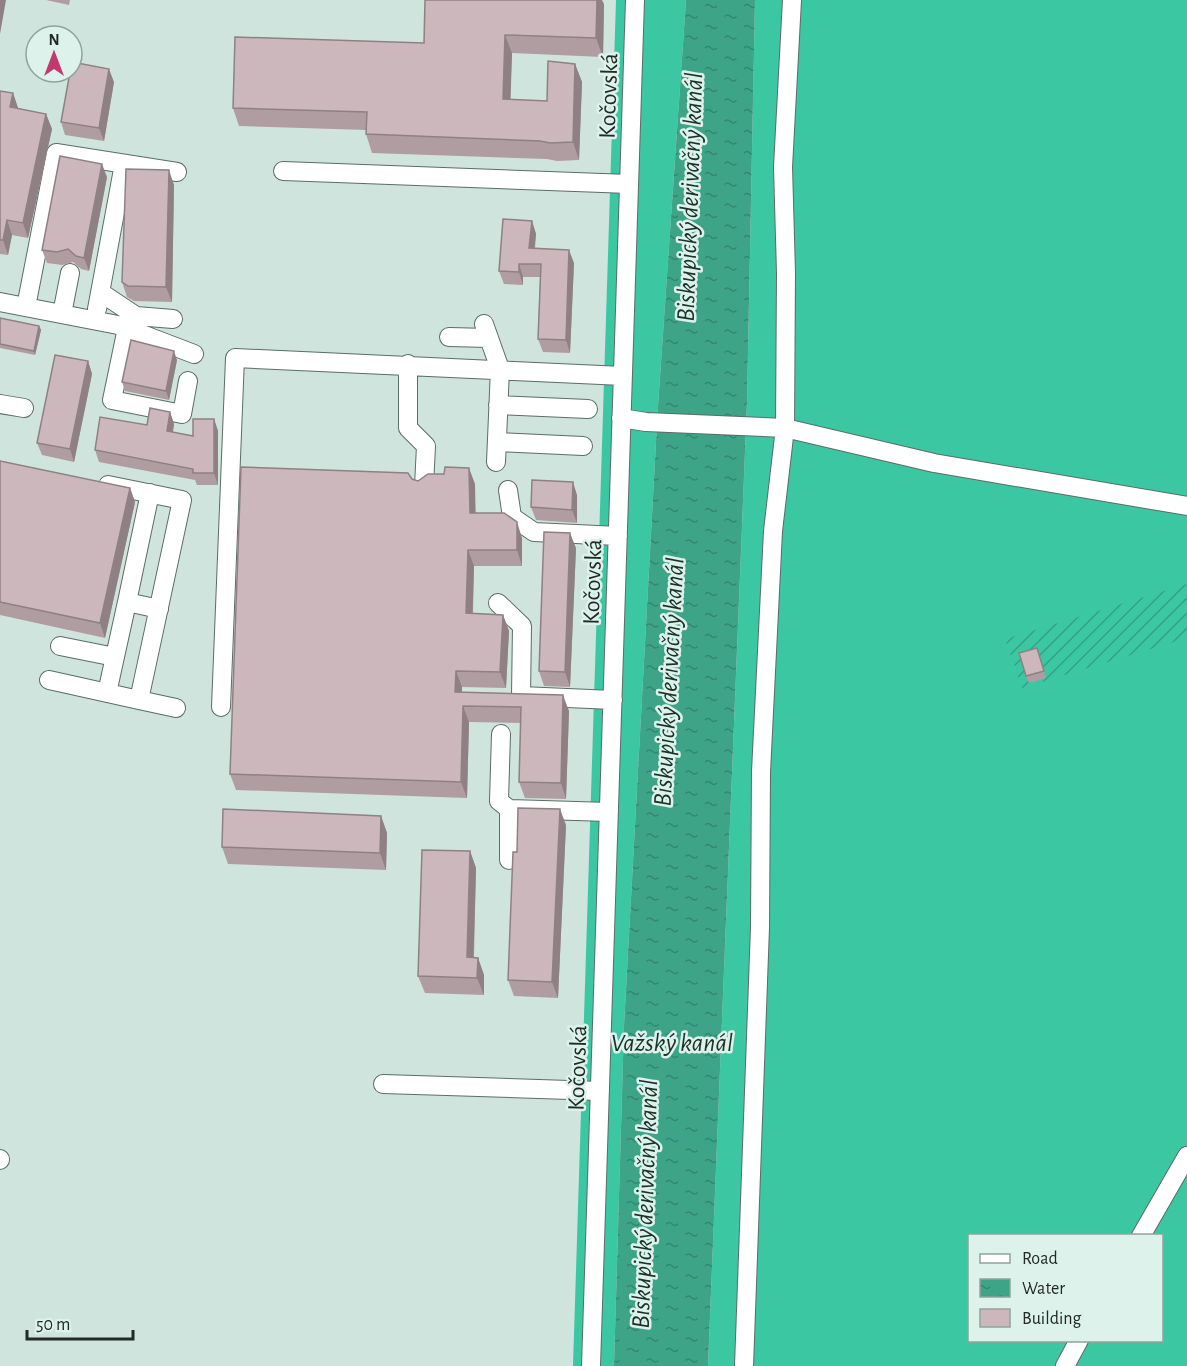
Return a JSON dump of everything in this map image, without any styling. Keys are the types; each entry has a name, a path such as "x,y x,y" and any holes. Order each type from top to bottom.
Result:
{"street":[{"name":"Kočovská","path":"591,1366 635,0"},
{"path":"744,1366 760,927 761,772 773,531 784,428 786,273 783,166 792,0"},
{"path":"26,307 56,153 177,172"},
{"path":"124,164 98,300 135,316 173,320"},
{"path":"283,171 629,184"},
{"path":"62,314 70,273"},
{"path":"0,302 127,328 194,354"},
{"path":"127,328 112,400 182,414 188,381"},
{"path":"449,337 486,331 500,369 496,462"},
{"path":"221,707 235,358 408,364 623,376"},
{"path":"408,364 408,428 426,446 424,486"},
{"path":"0,404 24,408"},
{"path":"498,405 588,409"},
{"path":"621,418 646,422 784,428 934,463 1187,506"},
{"path":"497,442 583,446"},
{"path":"86,480 182,500 139,700"},
{"path":"508,490 512,516 534,532 618,536"},
{"path":"107,693 150,493"},
{"path":"127,602 159,609"},
{"path":"498,603 522,626 521,696 613,700"},
{"path":"60,646 115,657"},
{"path":"49,680 176,708"},
{"path":"501,734 500,801 509,809 609,812"},
{"path":"509,809 509,860"},
{"path":"383,1084 600,1091"},
{"path":"1142,1234 1187,1155"},
{"path":"1065,1366 1078,1342"}],"shaded area":[{"path":"616,0 686,0 658,406 624,1026 614,1366 573,1366"},
{"path":"755,0 1187,0 1187,1366 708,1366 747,403"},
{"path":"1187,584 1187,638 1022,688 1005,639"}],"water":[{"name":"Važský kanál","path":"686,0 755,0 747,403 708,1366 614,1366 624,1026 658,406"}],"building":[{"path":"425,0 597,0 596,38 505,35 503,99 547,101 548,61 575,64 573,142 550,143 366,134 367,112 233,108 235,37 424,43"},
{"path":"84,64 109,69 99,128 61,122 68,84 84,84"},
{"path":"0,91 13,93 10,107 46,114 23,223 7,220 3,240 0,240"},
{"path":"60,156 102,164 84,258 76,256 68,249 57,252 42,250"},
{"path":"126,169 169,170 166,287 128,286 122,282"},
{"path":"503,219 532,221 529,248 569,250 566,340 538,339 541,264 519,264 519,272 499,271"},
{"path":"0,318 39,326 34,351 0,344"},
{"path":"131,340 174,351 166,391 122,382"},
{"path":"55,355 88,361 70,449 37,443"},
{"path":"150,408 170,412 167,431 193,436 193,419 214,419 214,473 193,473 193,469 95,450 100,417 147,425"},
{"path":"0,461 130,488 100,623 0,602"},
{"path":"241,467 408,473 412,479 418,481 428,474 444,474 445,467 469,468 470,513 504,513 517,522 517,550 468,550 466,613 503,615 500,672 456,671 455,692 563,695 561,783 519,782 521,707 463,706 461,782 230,774"},
{"path":"532,480 573,482 572,510 531,507"},
{"path":"544,532 570,533 565,672 539,671"},
{"path":"1037,648 1044,671 1026,676 1019,653"},
{"path":"518,808 560,809 552,982 508,980 513,852 517,852"},
{"path":"223,809 381,816 380,853 222,847"},
{"path":"422,850 470,851 467,957 478,958 477,978 418,976"}],"water label":[{"name":"Biskupický derivačný kanál","path":"689,197"},
{"name":"Biskupický derivačný kanál","path":"668,682"},
{"name":"Biskupický derivačný kanál","path":"644,1204"}]}
